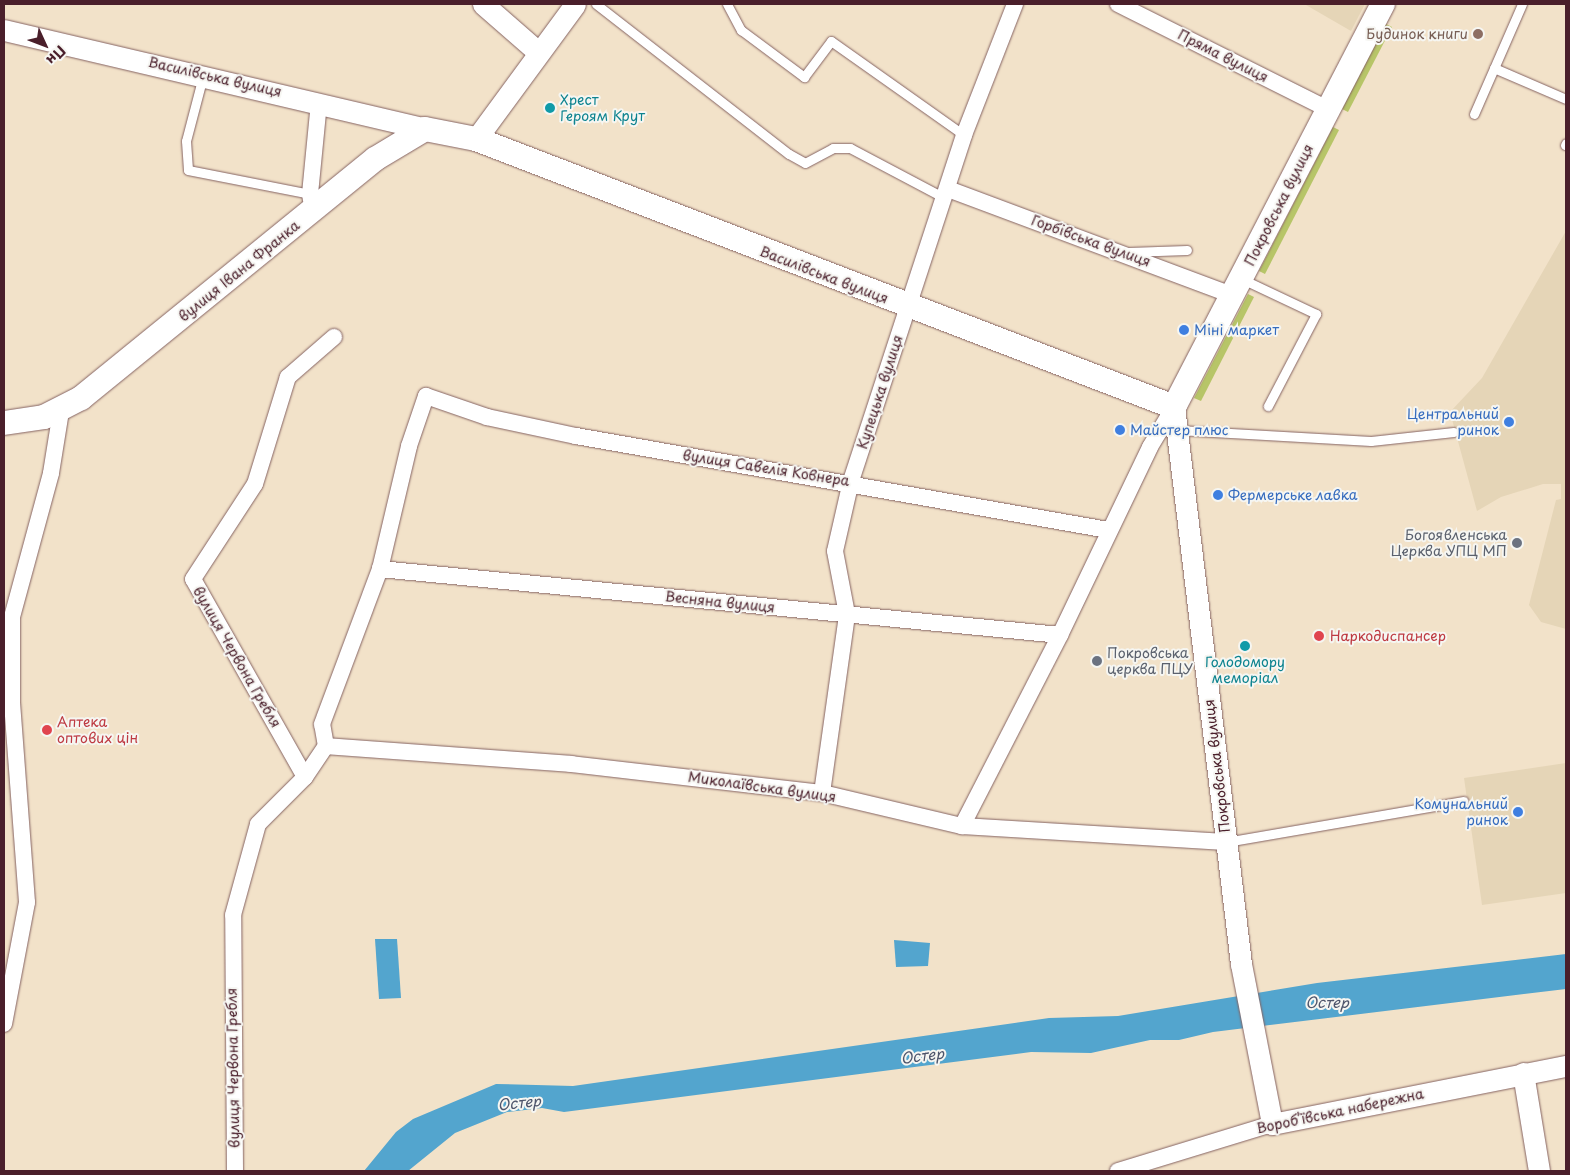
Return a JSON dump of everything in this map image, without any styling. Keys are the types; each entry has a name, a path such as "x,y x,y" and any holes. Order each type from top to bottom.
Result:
{"main road":[{"name":"Покровська вулиця","path":"1175,418 1238,287 1328,108 1383,4"},
{"path":"426,129 476,139"},
{"name":"вулиця Івана Франка","path":"4,423 61,411 311,203 375,159 426,129"},
{"name":"Василівська вулиця","path":"476,139 907,307 1175,418"}],"street":[{"path":"483,4 538,52"},
{"path":"476,139 575,4"},
{"name":"Купецька вулиця","path":"822,793 847,614 835,551 850,481 964,135 1015,4"},
{"name":"Пряма вулиця","path":"1118,4 1328,108"},
{"name":"Василівська вулиця","path":"4,30 204,74 426,129"},
{"path":"311,203 319,102"},
{"name":"Горбівська вулиця","path":"946,193 1127,253 1238,287"},
{"name":"вулиця Червона Гребля","path":"305,777 193,579 256,484 288,378 334,336"},
{"name":"вулиця Савелія Ковнера","path":"380,569 409,446 426,396 487,417 576,436 850,481 1108,530"},
{"path":"4,1024 27,902 10,664 12,617 51,473 61,411"},
{"name":"Покровська вулиця","path":"962,826 1060,635 1108,530 1175,418"},
{"name":"Покровська вулиця","path":"1175,418 1241,964 1272,1124"},
{"path":"326,746 322,724 380,569"},
{"name":"Весняна вулиця","path":"380,569 1060,635"},
{"name":"вулиця Червона Гребля","path":"235,1171 232,916 258,824 305,777 326,746"},
{"name":"Миколаївська вулиця","path":"326,746 571,764 822,793 962,826 1226,842"},
{"name":"Воробʼївська набережна","path":"1118,1171 1272,1124 1566,1066"},
{"path":"1523,1073 1539,1171"}],"lane":[{"path":"596,4 789,154 805,163 833,148 850,148 946,193"},
{"path":"727,4 741,30 804,77 831,41 964,135"},
{"path":"1474,114 1522,4"},
{"path":"1494,68 1566,99"},
{"path":"204,74 186,141 188,170 311,203"},
{"path":"1127,253 1187,250"},
{"path":"1238,287 1316,314 1268,406"},
{"path":"1175,418 1371,441 1454,432"},
{"path":"1226,842 1463,801"}],"shaded area":[{"path":"1307,4 1365,4 1351,31 1306,5"},
{"name":"Центральний ринок","path":"1566,231 1566,629 1541,622 1529,605 1556,500 1561,499 1561,484 1543,484 1501,497 1477,511 1450,412 1482,378"},
{"name":"Комунальний ринок","path":"1566,763 1566,893 1482,905 1464,778"}],"green space":[{"path":"1386,24 1392,27 1348,112 1342,109"},
{"path":"1333,127 1339,130 1265,274 1259,271"},
{"path":"1248,294 1254,297 1201,401 1194,398"}],"water":[{"path":"375,939 397,939 401,998 379,999"},
{"path":"894,940 930,943 928,966 896,967"},
{"name":"Остер","path":"1566,954 1566,989 1213,1032 1179,1040 1150,1040 1091,1053 1031,1052 564,1112 542,1108 507,1112 455,1133 408,1171 364,1171 396,1132 413,1119 496,1084 573,1086 1049,1018 1118,1016 1317,983"}],"place":[{"name":"Будинок книги","path":"1478,34"},
{"name":"Хрест Героям Крут","path":"550,108"},
{"name":"Міні маркет","path":"1184,330"},
{"name":"Центральний ринок","path":"1509,422"},
{"name":"Майстер плюс","path":"1120,430"},
{"name":"Фермерське лавка","path":"1218,495"},
{"name":"Богоявленська Церква УПЦ МП","path":"1517,543"},
{"name":"Наркодиспансер","path":"1319,636"},
{"name":"Голодомору меморіал","path":"1245,646"},
{"name":"Покровська церква ПЦУ","path":"1097,661"},
{"name":"Аптека оптових цін","path":"47,730"},
{"name":"Комунальний ринок","path":"1518,812"}]}
